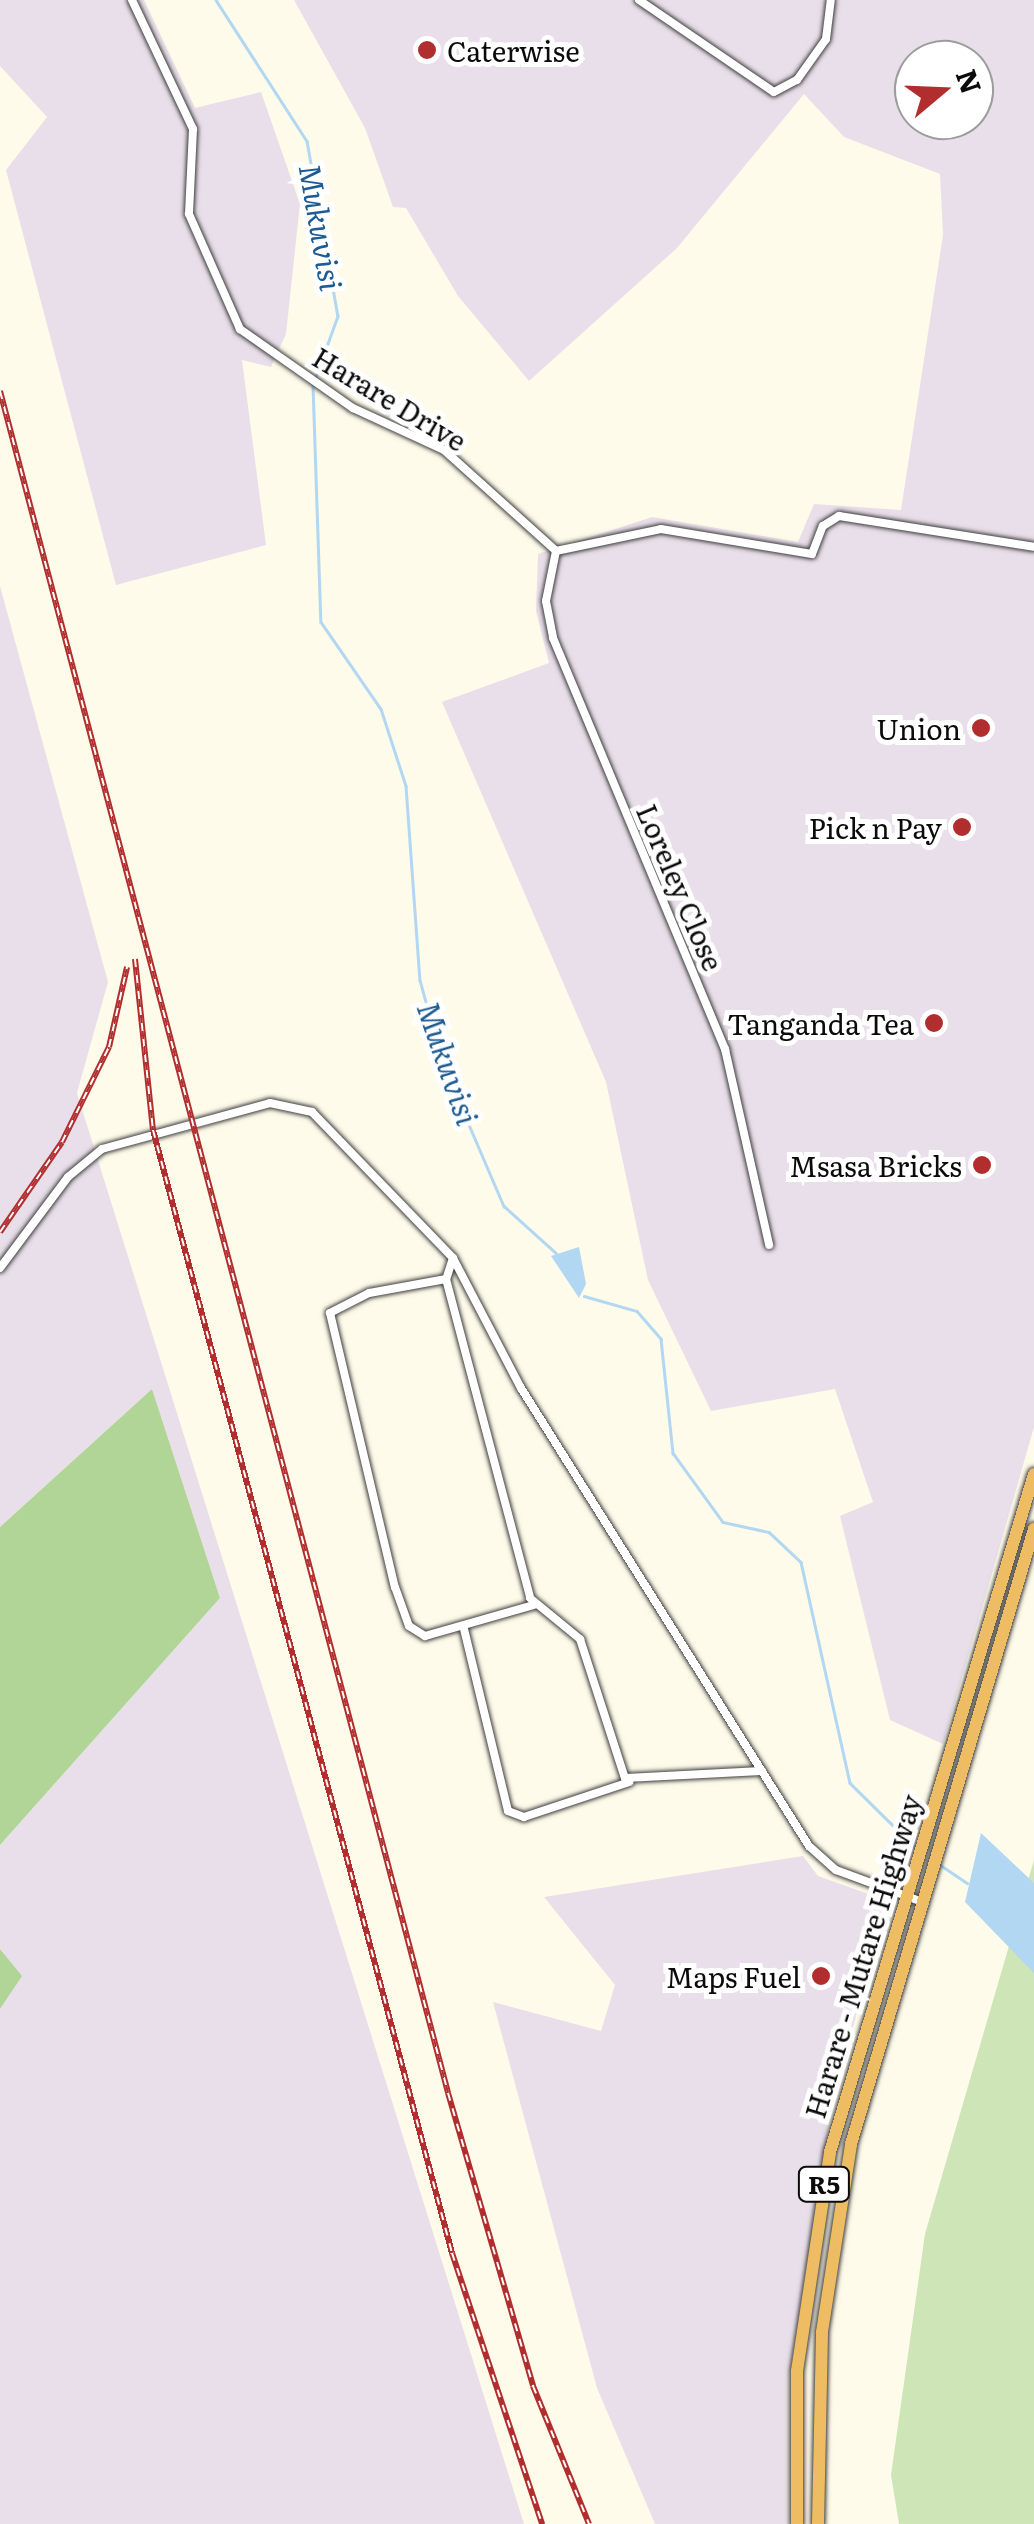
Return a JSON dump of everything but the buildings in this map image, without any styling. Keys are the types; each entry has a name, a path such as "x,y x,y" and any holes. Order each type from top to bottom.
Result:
{"highway":[{"name":"Harare - Mutare Highway","path":"797,2524 797,2371 814,2230 904,1896 1034,1474"},
{"name":"Harare - Mutare Highway","path":"818,2524 818,2379 834,2234 920,1901 1034,1529"}],"street":[{"name":"Harare Drive","path":"132,0 193,129 189,214 225,305 240,329 329,393 444,450 556,551"},
{"path":"638,0 774,92 797,80 826,39 831,0"},
{"path":"556,551 661,529 812,554 823,526 839,516 1034,547"},
{"name":"Loreley Close","path":"556,551 546,601 553,638 725,1049 769,1245"},
{"path":"0,1268 68,1177 102,1150 270,1103 312,1112 453,1258 522,1388 762,1772 826,1865 920,1901"},
{"path":"453,1258 446,1278 534,1605 580,1639 629,1782"},
{"path":"446,1278 370,1293 337,1306 329,1319 405,1617 426,1636 464,1629 534,1605"},
{"path":"464,1629 508,1811 524,1817 629,1782 762,1772"}],"shaded area":[{"path":"0,0 144,0 195,108 261,92 300,204 286,334 271,367 242,360 266,545 116,585 6,170 47,117 0,66"},
{"path":"294,0 1034,0 1034,1427 943,1744 890,1720 840,1516 873,1502 835,1389 711,1411 648,1280 606,1082 442,702 549,663 536,611 538,554 652,517 798,542 814,504 901,510 943,235 940,174 844,137 804,94 677,248 529,381 458,296 406,208 393,207 365,128"},
{"path":"0,586 108,982 77,1093 524,2524 0,2524 0,2009 21,1976 0,1949 0,1845 220,1598 152,1389 0,1527"},
{"path":"803,1856 818,1876 888,1901 833,2099 789,2376 789,2524 655,2524 597,2388 493,2002 601,2031 615,1985 544,1897"}],"green space":[{"path":"152,1389 220,1598 0,1845 0,1527"},
{"path":"1034,1860 1034,2524 899,2524 891,2475 925,2234"},
{"path":"0,1949 22,1976 0,2009"}],"water":[{"path":"579,1247 586,1284 579,1298 551,1256"},
{"path":"981,1833 1034,1883 1034,1973 965,1902"}],"waterway":[{"name":"Mukuvisi","path":"216,0 307,141 338,316 316,377"},
{"name":"Mukuvisi","path":"313,385 321,622 381,709 406,786 420,980 443,1064 504,1206 556,1253"},
{"name":"Mukuvisi","path":"584,1296 637,1311 661,1339 673,1453 723,1522 769,1532 801,1562 850,1783 916,1848"},
{"name":"Mukuvisi","path":"939,1864 967,1883"}],"railway":[{"path":"0,391 448,2093 533,2386 589,2524"},
{"path":"135,959 153,1130 452,2253 542,2524"},
{"path":"0,1232 62,1142 109,1047 127,967"}],"place":[{"name":"Caterwise","path":"427,50"},
{"name":"Union","path":"981,728"},
{"name":"Pick n Pay","path":"962,827"},
{"name":"Tanganda Tea","path":"934,1023"},
{"name":"Msasa Bricks","path":"982,1165"},
{"name":"Maps Fuel","path":"821,1976"}]}
